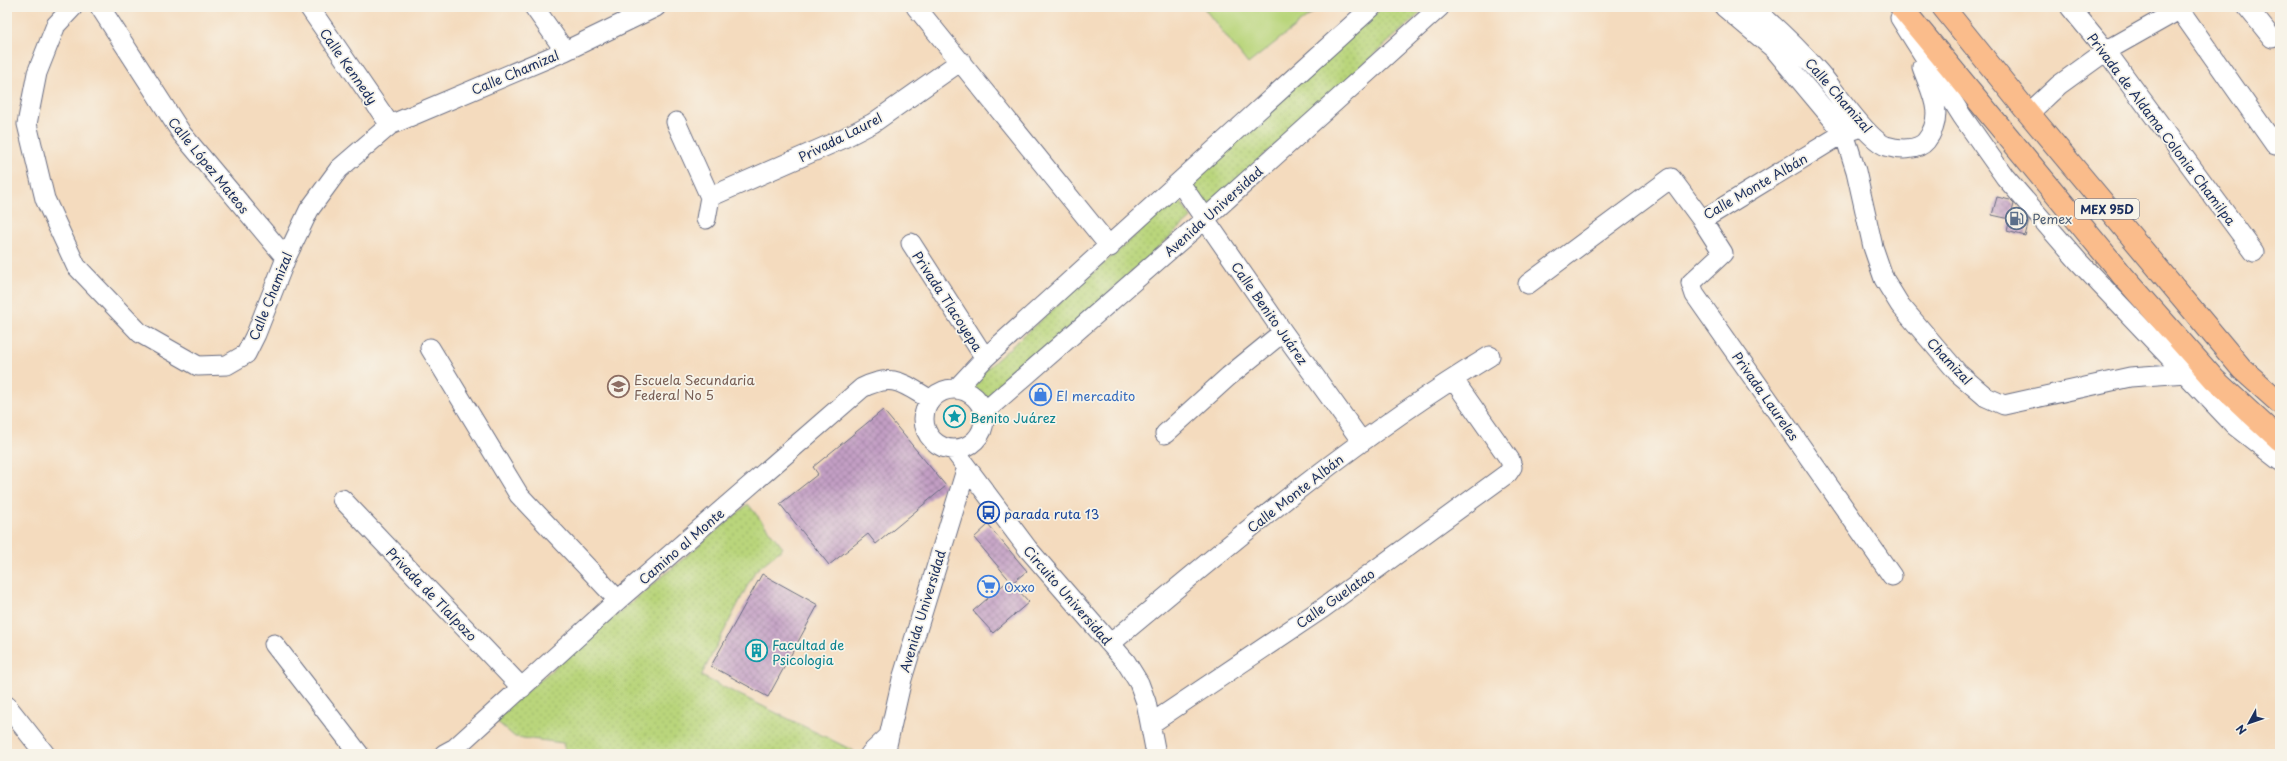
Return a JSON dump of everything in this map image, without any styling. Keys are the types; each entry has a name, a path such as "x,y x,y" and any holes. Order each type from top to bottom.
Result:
{"highway":[{"name":"MEX 95D","path":"1901,7 2128,282 2214,379 2280,440"},
{"name":"MEX 95D","path":"1943,7 2028,114 2242,370 2280,403"}],"street":[{"name":"Calle Chamizal","path":"73,7 56,25 37,73 27,124 45,199 76,266 140,333 198,366 227,365 246,354 286,258 309,210 339,169 390,125 565,51 656,7"},
{"name":"Calle López Mateos","path":"100,7 182,134 286,258"},
{"name":"Calle Kennedy","path":"309,7 390,125"},
{"path":"534,7 565,51"},
{"path":"916,7 1110,247"},
{"path":"956,389 974,397 980,404 983,413 983,427 977,438 966,446 952,449 935,442 925,426 926,408 931,400 942,392 956,389 985,358 1110,247 1372,7"},
{"name":"Avenida Universidad","path":"983,413 1205,218 1440,7"},
{"name":"Calle Chamizal","path":"1724,7 1774,49 1844,133"},
{"name":"Calle Chamizal","path":"1752,7 1785,35 1820,73 1863,126 1886,146 1908,150 1925,142 1936,123 1936,103 1913,39"},
{"path":"1893,7 2005,177 2078,261 2235,426 2280,461"},
{"name":"Privada de Aldama Colonia Chamilpa","path":"2070,7 2106,52 2254,252"},
{"path":"2247,7 2272,38"},
{"path":"2028,114 2059,84 2106,52 2182,9 2275,145"},
{"name":"Privada Laurel","path":"710,197 840,140 873,123 961,61"},
{"path":"676,122 710,197 706,219"},
{"name":"Calle Monte Albán","path":"1528,284 1671,178 1702,220 1844,133 1863,126"},
{"name":"Chamizal","path":"1844,133 1856,171 1873,247 1884,279 1900,305 1958,373 1986,397 2004,405 2130,377 2186,373"},
{"name":"Calle Benito Juárez","path":"1180,183 1283,332 1362,442"},
{"name":"Privada Laureles","path":"1702,220 1723,254 1691,283 1695,295 1892,576"},
{"name":"Privada Tlacoyepa","path":"911,243 985,358"},
{"path":"1165,434 1229,376 1283,332"},
{"path":"430,348 519,495 618,600"},
{"name":"Calle Monte Albán","path":"1110,643 1243,533 1362,442 1453,379 1490,356"},
{"name":"Calle Guelatao","path":"1152,723 1323,608 1508,473 1512,467 1510,460 1453,379"},
{"name":"Camino al Monte","path":"444,754 455,748 618,600 862,388 879,380 897,381 931,400"},
{"name":"Circuito Universidad","path":"952,449 966,470 1028,549 1110,643 1139,682 1152,723 1156,754"},
{"name":"Avenida Universidad","path":"887,745 904,672 966,470"},
{"name":"Privada de Tlalpozo","path":"342,499 522,688"},
{"path":"274,644 359,754"},
{"path":"7,706 45,754"},
{"path":"870,754 887,745"}],"green space":[{"path":"1203,7 1320,7 1248,64"},
{"path":"1383,7 1427,7 1205,208 1189,182"},
{"path":"1178,197 1191,218 987,402 971,383"},
{"path":"748,504 783,548 755,571 701,676 854,751 852,754 566,754 563,743 515,737 494,719"}],"building":[{"path":"1997,197 2010,200 2014,204 2010,219 1992,215"},
{"path":"2012,212 2023,214 2029,221 2025,236 2007,231"},
{"path":"883,410 946,486 876,544 868,534 829,565 780,504 818,474 813,467"},
{"path":"988,525 1027,571 1012,583 974,538"},
{"name":"Facultad de Psicologia","path":"762,574 818,605 768,697 711,666"},
{"path":"1009,580 1029,602 993,633 973,611"}],"place":[{"name":"Pemex","path":"2016,218"},
{"name":"Escuela Secundaria Federal No 5","path":"619,386"},
{"name":"El mercadito","path":"1040,395"},
{"name":"Benito Juárez","path":"955,417"},
{"name":"parada ruta 13","path":"988,513"},
{"name":"Oxxo","path":"988,586"},
{"name":"Facultad de Psicologia","path":"756,651"}]}
